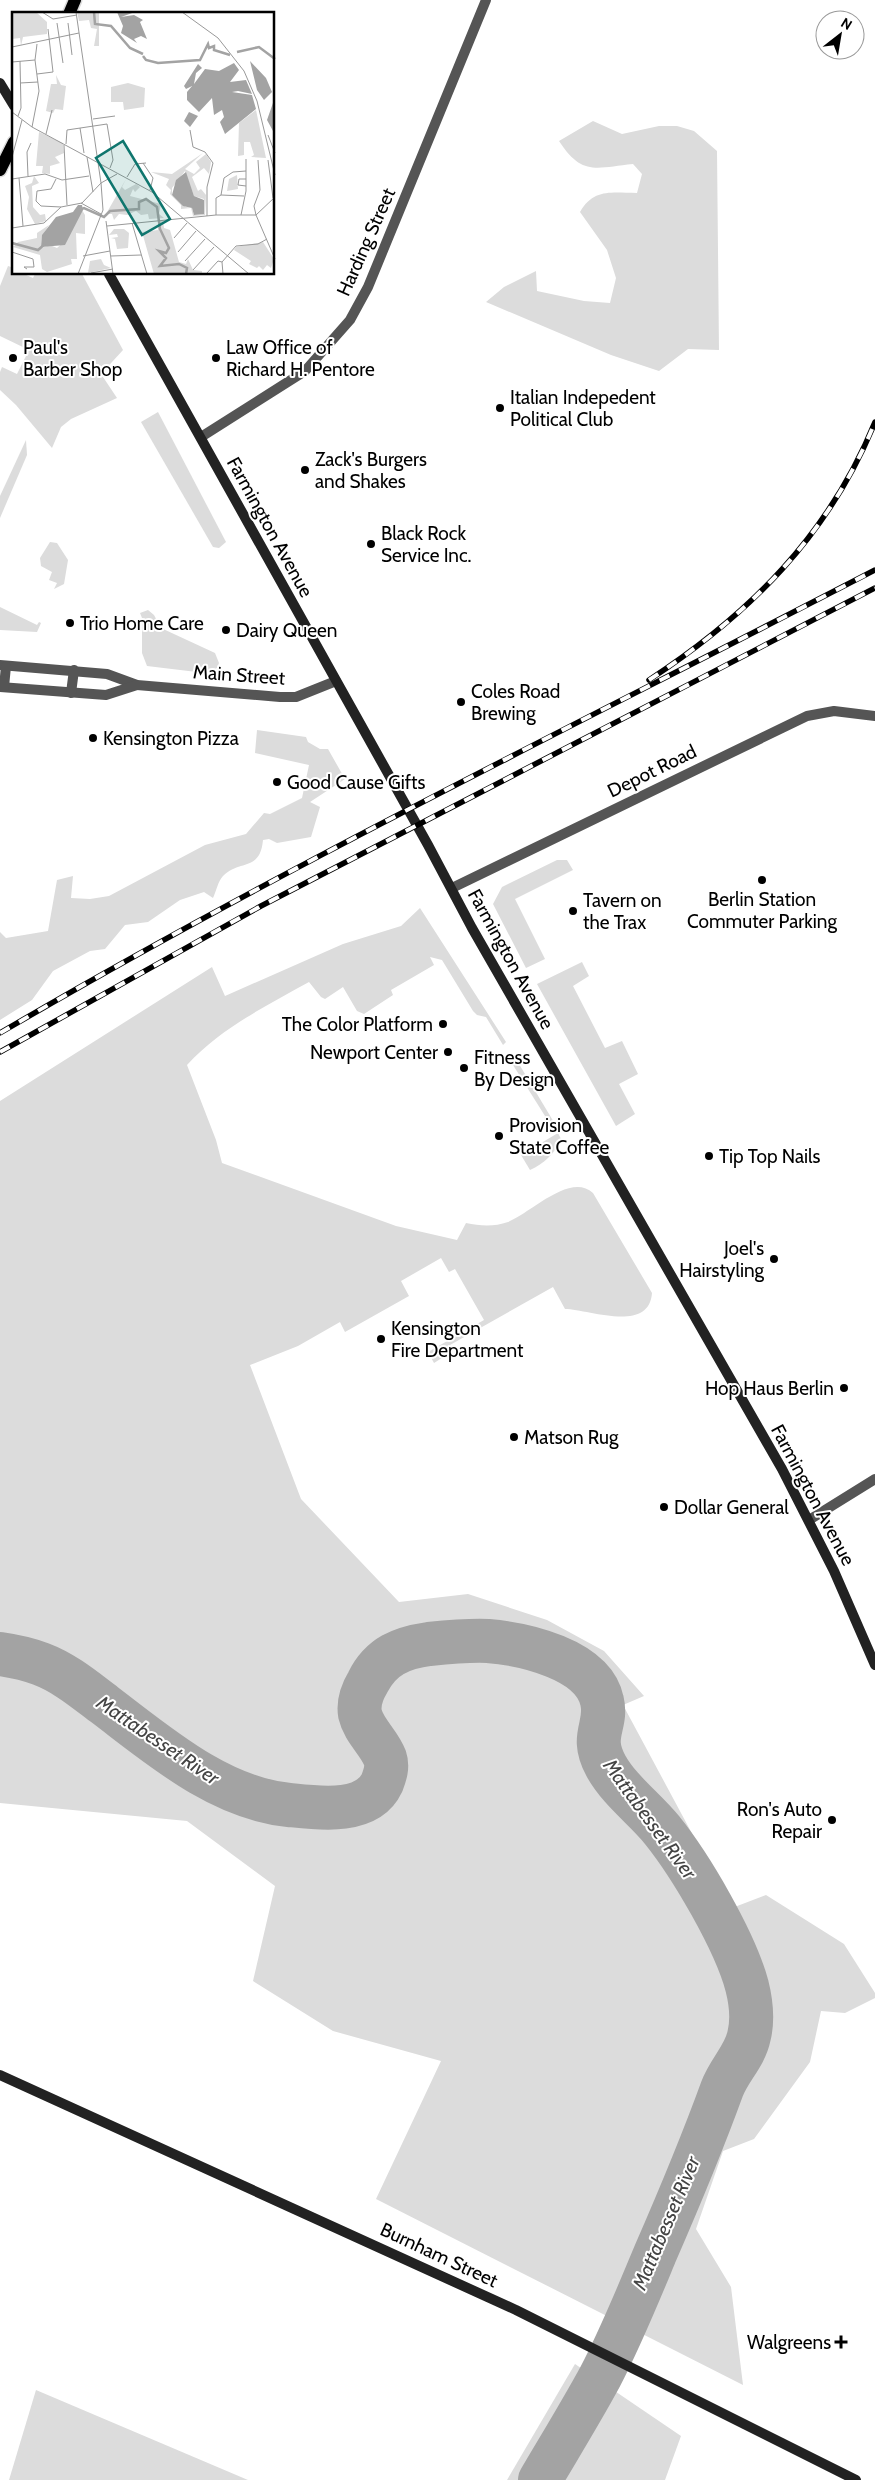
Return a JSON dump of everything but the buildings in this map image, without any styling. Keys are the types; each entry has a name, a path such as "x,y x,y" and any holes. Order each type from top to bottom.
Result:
{"main road":[{"path":"70,12 75,0"},
{"path":"0,83 12,103"},
{"path":"0,170 12,146"},
{"name":"Farmington Avenue","path":"109,275 201,437 452,888 472,928 809,1520 844,1593 875,1665"},
{"name":"Burnham Street","path":"0,2075 369,2242 590,2346 856,2480"}],"street":[{"name":"Harding Street","path":"201,437 305,371 350,320 368,287 486,0"},
{"name":"Main Street","path":"137,685 106,696 2,687 3,665 107,674 137,685 249,695 296,697 336,680"},
{"path":"72,693 74,670"},
{"name":"Depot Road","path":"452,888 807,716 834,711 875,716"},
{"path":"809,1520 875,1479"}],"shaded area":[{"path":"593,121 622,134 659,126 677,126 694,131 717,151 719,350 688,349 659,371 611,355 486,302 504,287 536,271 537,291 584,301 610,303 616,278 607,250 580,212 585,204 598,195 637,193 642,174 633,164 599,168 583,165 567,152 559,141"},
{"path":"8,266 12,267 12,275 26,275 33,278 34,275 83,275 123,350 101,374 117,398 71,419 61,427 52,448 16,405 0,390 0,372 2,367 17,374 29,350 0,336 0,286"},
{"path":"158,412 226,542 219,548 213,547 141,422"},
{"path":"26,440 27,455 0,518 0,496"},
{"path":"50,542 57,543 68,560 64,584 54,589 57,583 49,580 52,572 41,566 40,558"},
{"path":"0,607 37,625 39,622 41,623 37,632 0,630"},
{"path":"148,610 154,615 161,628 215,653 219,663 217,668 205,673 147,666 142,653 142,618 140,613"},
{"path":"257,730 306,737 308,742 320,749 328,749 345,779 310,802 320,807 311,837 277,843 269,839 263,840 258,857 254,861 229,871 223,876 213,898 204,892 180,900 148,922 125,925 105,949 90,951 53,971 32,1000 0,1020 0,932 6,938 48,931 57,880 73,876 71,898 90,899 109,896 205,845 246,834 264,813 270,814 302,798 309,765 255,753"},
{"path":"557,860 567,860 573,870 515,899 545,959 526,968 493,904 502,887"},
{"path":"420,908 506,1042 503,1045 486,1017 477,1015 473,1011 442,960 430,957 434,965 391,990 393,995 364,1014 357,1011 343,987 325,999 321,997 309,982 260,1009 229,1029 187,1065 216,1140 222,1163 396,1226 457,1240 466,1223 487,1226 503,1224 550,1196 573,1187 584,1188 593,1193 652,1293 648,1305 640,1313 629,1316 602,1315 565,1309 553,1287 450,1345 453,1351 434,1363 428,1352 484,1320 455,1269 449,1272 441,1258 401,1281 409,1296 345,1332 340,1322 298,1346 250,1365 301,1499 399,1602 468,1594 547,1620 604,1651 644,1696 623,1705 732,1908 766,1895 844,1944 875,1993 875,1998 845,2013 821,2011 810,2062 754,2139 723,2151 696,2229 731,2287 743,2385 376,2199 441,2061 333,2031 253,1981 275,1886 187,1821 0,1803 0,1101 212,967 225,996 343,944 401,926"},
{"path":"582,962 589,976 573,986 605,1048 622,1041 638,1074 619,1084 635,1114 616,1126 537,984"},
{"path":"508,1057 516,1059 558,1129 549,1134 543,1125 545,1116"},
{"path":"558,1133 561,1139 559,1144 540,1165 530,1170 521,1155"},
{"path":"575,2364 681,2436 665,2480 507,2480"},
{"path":"36,2390 248,2480 9,2480"}],"waterway":[{"name":"Mattabesset River","path":"0,1654 41,1664 67,1677 168,1753 214,1781 238,1792 263,1800 289,1805 327,1808 354,1805 375,1793 382,1783 386,1761 362,1720 360,1701 362,1693 373,1673 386,1660 401,1651 429,1644 466,1641 488,1641 520,1646 538,1650 571,1664 585,1674 596,1686 602,1701 603,1710 599,1746 606,1766 618,1783 662,1830 686,1863 711,1905 741,1968 750,1998 751,2024 747,2043 722,2089 681,2192 615,2347 593,2390 540,2480"}],"railway":[{"path":"649,680 686,655 720,628 783,569 810,536 834,501 856,463 875,422"},
{"path":"0,1033 107,971 325,853 875,570"},
{"path":"0,1052 261,906 875,588"}],"place":[{"name":"Paul's Barber Shop","path":"13,358"},
{"name":"Law Office of Richard H. Pentore","path":"216,358"},
{"name":"Italian Indepedent Political Club","path":"500,408"},
{"name":"Zack's Burgers and Shakes","path":"305,470"},
{"name":"Black Rock Service Inc.","path":"371,544"},
{"name":"Trio Home Care","path":"70,623"},
{"name":"Dairy Queen","path":"226,630"},
{"name":"Coles Road Brewing","path":"461,702"},
{"name":"Kensington Pizza","path":"93,738"},
{"name":"Good Cause Gifts","path":"277,782"},
{"name":"Berlin Station Commuter Parking","path":"762,880"},
{"name":"Tavern on the Trax","path":"573,911"},
{"name":"The Color Platform","path":"443,1024"},
{"name":"Newport Center","path":"448,1052"},
{"name":"Fitness By Design","path":"464,1068"},
{"name":"Provision State Coffee","path":"499,1136"},
{"name":"Tip Top Nails","path":"709,1156"},
{"name":"Joel's Hairstyling","path":"774,1259"},
{"name":"Kensington Fire Department","path":"381,1339"},
{"name":"Hop Haus Berlin","path":"844,1388"},
{"name":"Matson Rug","path":"514,1437"},
{"name":"Dollar General","path":"664,1507"},
{"name":"Ron's Auto Repair","path":"832,1820"},
{"name":"Walgreens","path":"841,2342"}]}
